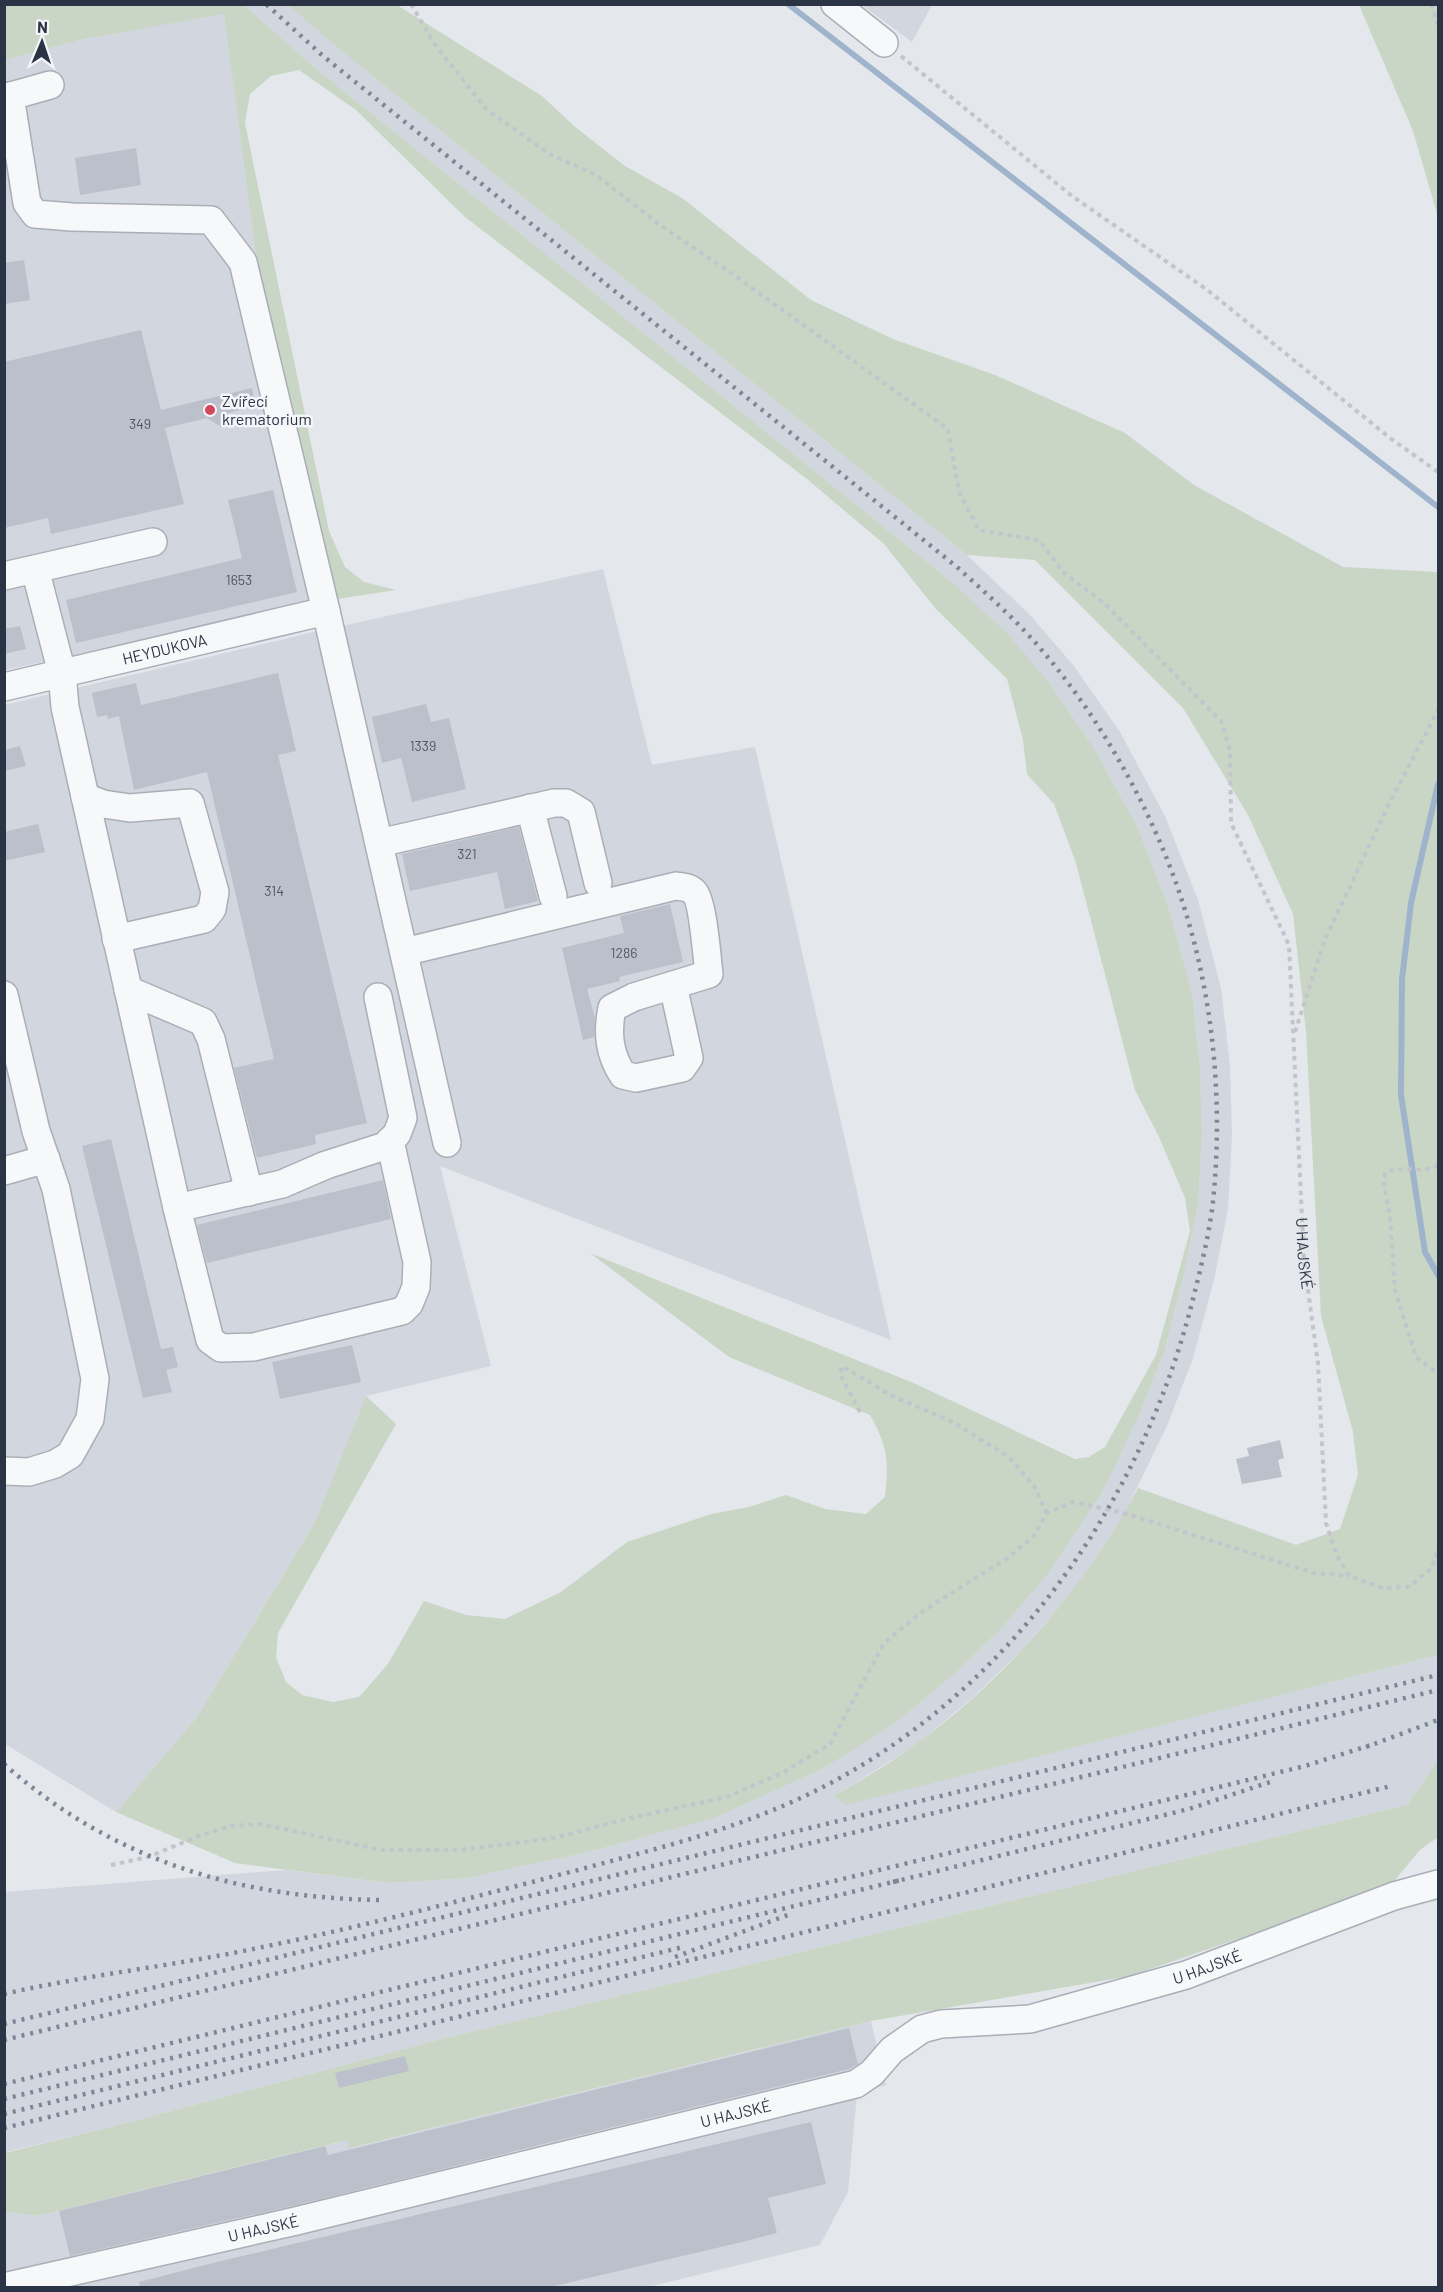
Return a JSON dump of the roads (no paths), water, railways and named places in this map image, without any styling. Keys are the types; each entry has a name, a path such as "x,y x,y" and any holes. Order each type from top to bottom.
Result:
{"street":[{"path":"835,4 884,43"},
{"path":"50,85 7,97 27,203 36,213 72,217 211,220 243,262 326,611 447,1143"},
{"path":"4,576 153,542"},
{"path":"35,568 62,673 65,707 116,939 177,1208 210,1340 221,1348 254,1347 402,1311 410,1304 416,1287 417,1262 390,1141"},
{"name":"HEYDUKOVA","path":"4,687 326,611"},
{"path":"85,797 103,804 129,808 190,803 215,892 212,909 204,919 116,939"},
{"path":"379,843 530,808 566,802 581,812 597,883"},
{"path":"530,808 553,896"},
{"path":"404,952 676,886 686,887 696,893 701,910 709,974 673,985"},
{"path":"128,990 202,1022 212,1039 249,1192"},
{"path":"4,995 36,1131 56,1188 95,1378 90,1419 70,1455 54,1464 29,1472 4,1471"},
{"path":"177,1208 282,1185 326,1166 385,1146 397,1134 403,1118 378,997"},
{"path":"4,1171 46,1159"},
{"name":"U HAJSKÉ","path":"4,2287 286,2223 856,2084 872,2073 892,2050 922,2029 941,2024 1030,2019 1041,2016 1186,1975 1394,1896 1438,1884"}],"waterway":[{"path":"788,4 1438,507"},
{"path":"1438,784 1411,903 1402,979 1401,1095 1425,1252 1438,1275"}],"railway":[{"path":"4,1994 294,1940 416,1912 578,1870 694,1838 751,1819 807,1795 877,1755 942,1708 1001,1653 1053,1591 1098,1525 1137,1454 1168,1380 1192,1303 1207,1240 1213,1202 1217,1128 1213,1053 1203,979 1184,907 1155,831 1116,755 1093,718 1043,651 1016,622 957,567 323,56 266,4"},
{"path":"4,2024 1438,1675"},
{"path":"4,2040 1438,1690"},
{"path":"1366,1747 1438,1720"},
{"path":"4,2084 1305,1766 1374,1744"},
{"path":"4,1764 45,1797 88,1825 133,1849 179,1867 227,1881 277,1891 328,1898 380,1900"},
{"path":"893,1882 1189,1809 1273,1781"},
{"path":"4,2128 1391,1786"},
{"path":"4,2099 901,1880"},
{"path":"675,1957 793,1913"},
{"path":"4,2114 683,1947"}],"place":[{"name":"Zvířecí krematorium","path":"210,410"}]}
